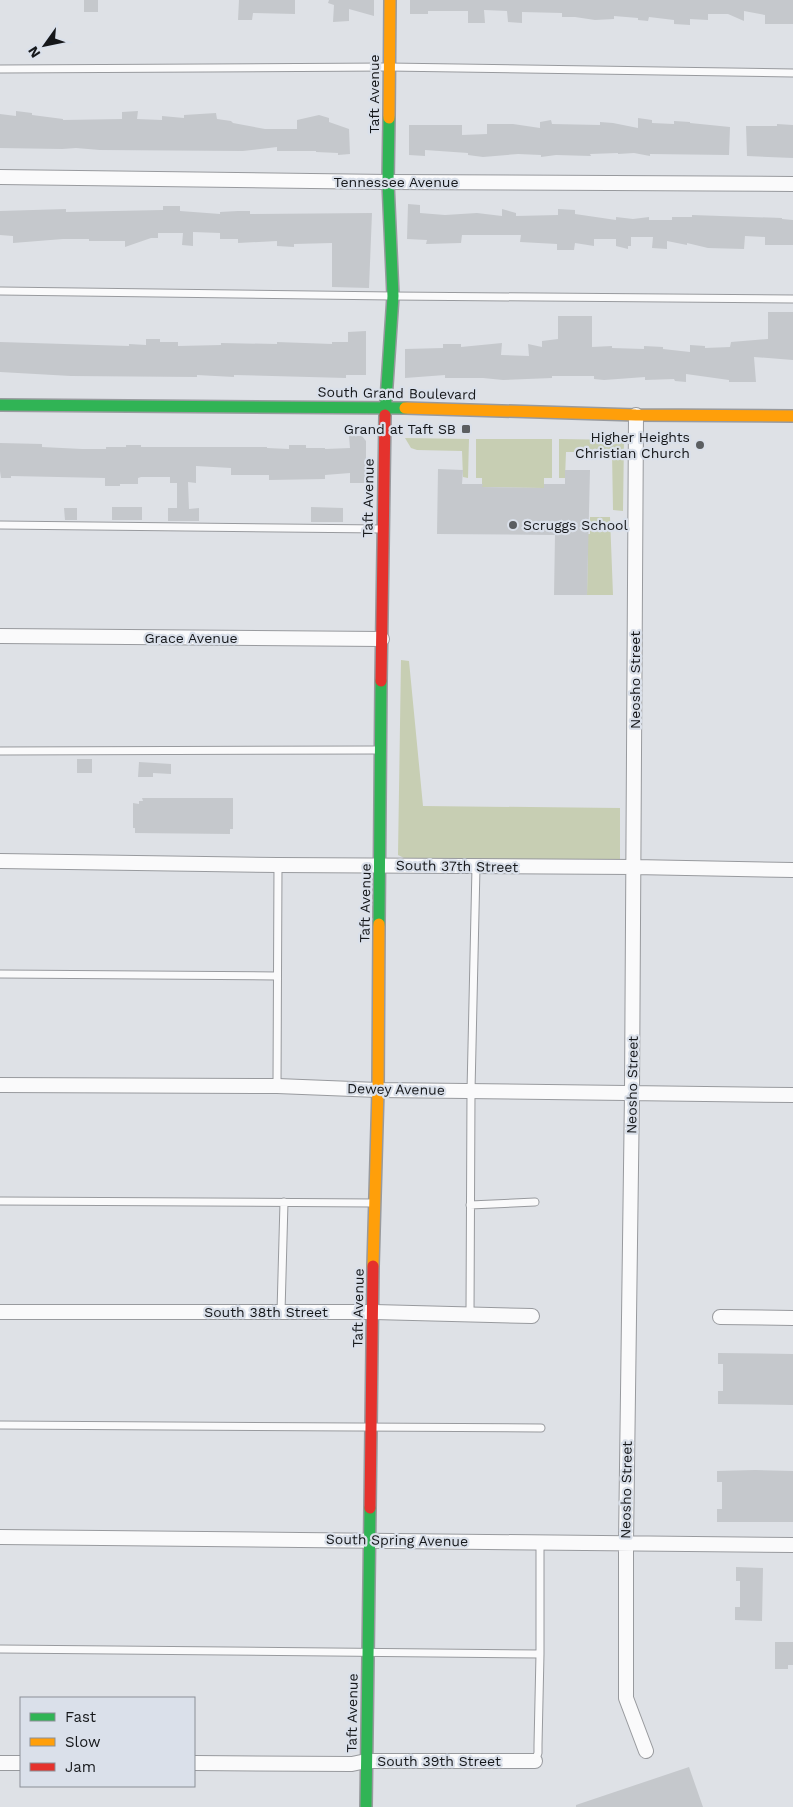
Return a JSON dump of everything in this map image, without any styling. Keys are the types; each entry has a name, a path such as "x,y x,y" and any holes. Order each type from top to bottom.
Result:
{"street":[{"name":"Taft Avenue","path":"366,1807 374,1202 378,1090 381,865 382,530 385,407 393,296 388,182 390,0"},
{"name":"Tennessee Avenue","path":"0,177 388,182 793,184"},
{"name":"South Grand Boulevard","path":"0,405 385,407 636,415 793,416"},
{"name":"Neosho Street","path":"636,415 634,867 626,1698 646,1751"},
{"name":"Grace Avenue","path":"0,636 382,639"},
{"name":"South 37th Street","path":"0,861 278,866 381,865 793,870"},
{"name":"Dewey Avenue","path":"0,1085 277,1086 378,1090 793,1095"},
{"name":"South 38th Street","path":"0,1312 374,1312 532,1316"},
{"path":"720,1317 793,1318"},
{"name":"South Spring Avenue","path":"0,1537 370,1539 793,1545"},
{"name":"South 39th Street","path":"195,1763 352,1764 366,1761 535,1761"},
{"path":"0,1763 20,1763"}],"lane":[{"path":"0,68 388,67 793,73"},
{"path":"0,291 793,299"},
{"path":"0,526 382,530"},
{"path":"0,751 382,750"},
{"path":"277,1086 278,866"},
{"path":"470,1314 471,1091 476,866"},
{"path":"0,974 276,976"},
{"path":"0,1201 374,1202"},
{"path":"281,1312 284,1202"},
{"path":"470,1204 535,1202"},
{"path":"0,1424 542,1428"},
{"path":"535,1761 538,1746 540,1542"},
{"path":"0,1649 540,1654"}],"green space":[{"path":"405,438 469,439 468,478 463,477 462,451 417,450 411,448"},
{"path":"476,439 552,439 552,478 544,478 544,488 482,487 482,478 476,478"},
{"path":"559,439 624,440 623,511 613,510 612,452 566,452 565,478 559,478"},
{"path":"590,517 610,517 613,595 587,595 588,544 584,534 590,534"},
{"path":"401,660 409,661 423,806 620,808 620,860 406,859 398,855"}],"building":[{"path":"84,0 98,0 98,12 84,12"},
{"path":"239,0 295,0 295,14 253,13 252,20 238,20"},
{"path":"329,0 374,0 374,16 349,9 349,21 333,22 334,5 328,3"},
{"path":"410,0 793,0 793,24 765,24 765,15 744,11 744,21 728,14 708,14 708,20 690,19 690,25 674,24 674,20 649,17 648,21 638,20 638,18 614,16 614,19 595,20 562,17 562,13 522,12 522,23 508,22 507,11 484,10 485,23 468,23 468,11 428,11 428,14 410,14"},
{"path":"16,111 63,120 122,119 122,112 138,111 137,119 162,120 162,116 184,118 184,115 216,113 217,119 265,129 297,129 297,120 319,115 329,118 329,122 349,129 350,154 338,155 338,153 316,151 277,151 277,147 243,151 0,148 0,114 16,116"},
{"path":"638,118 652,120 652,123 674,124 674,121 730,127 729,155 650,154 650,156 618,153 590,154 591,156 556,155 541,157 541,155 518,154 483,157 468,155 468,153 425,150 425,156 409,155 409,125 462,125 462,135 487,134 487,124 513,124 540,128 540,122 551,120 552,124 600,125 600,122 638,128"},
{"path":"777,124 793,125 793,158 747,156 746,126 777,126"},
{"path":"408,204 420,205 420,213 445,215 477,213 502,216 502,209 516,213 516,216 558,215 558,209 575,210 575,214 616,220 616,217 633,219 649,217 649,220 672,220 672,217 692,217 692,215 782,218 793,220 793,245 765,245 765,237 745,236 744,249 708,248 667,241 667,249 652,248 653,237 631,237 631,246 628,246 628,249 616,246 616,239 594,239 594,246 575,243 574,250 557,250 557,244 520,242 521,235 462,235 461,243 426,244 427,240 407,239"},
{"path":"163,206 180,206 180,211 220,214 220,212 238,211 250,211 250,214 372,213 369,288 332,287 332,243 294,244 294,247 277,246 277,241 238,243 238,239 220,239 220,233 193,232 193,246 182,245 183,233 158,233 158,238 151,238 125,247 125,241 89,241 89,239 13,243 13,236 0,235 0,211 66,209 66,212 163,210"},
{"path":"768,312 793,312 793,360 754,357 756,382 729,382 729,380 686,374 686,382 675,381 674,379 645,380 645,377 604,380 594,379 594,376 552,376 552,378 503,380 445,378 445,375 405,378 405,349 443,348 443,344 461,344 461,347 502,343 501,355 529,356 528,344 542,347 542,341 558,339 558,316 592,316 592,347 612,346 612,348 644,349 644,346 690,352 690,345 705,346 705,348 730,347 731,342 768,339"},
{"path":"366,331 366,375 346,375 346,378 234,375 234,377 197,375 197,377 71,376 0,372 0,342 129,346 129,344 146,345 146,339 160,339 160,342 178,342 178,346 221,345 221,343 277,344 277,342 332,344 332,342 348,342 348,332"},
{"path":"349,436 362,436 366,441 366,483 350,483 350,473 325,475 325,479 269,480 269,475 231,475 231,468 196,466 196,483 188,482 189,509 199,508 199,521 168,521 168,508 177,508 177,483 170,483 170,477 141,477 138,478 138,484 105,486 105,478 11,476 11,478 1,478 0,471 0,443 42,444 42,447 82,449 106,449 106,447 141,445 141,447 267,447 289,449 289,445 306,445 306,448 325,449 350,448"},
{"name":"Scruggs School","path":"438,469 463,470 462,484 483,484 482,487 544,488 544,484 565,484 565,470 590,470 587,595 554,595 555,535 437,534"},
{"path":"112,507 142,507 142,520 112,520"},
{"path":"311,507 343,508 343,522 311,522"},
{"path":"64,508 77,508 77,520 65,520"},
{"path":"77,759 92,759 92,773 77,773"},
{"path":"139,762 171,764 171,774 153,773 153,777 138,777"},
{"path":"142,798 233,798 233,829 230,829 230,834 135,833 135,828 133,828 133,803 139,804 139,801 143,801"},
{"path":"718,1353 793,1354 793,1405 718,1404 718,1391 723,1391 723,1364 718,1364"},
{"path":"717,1471 793,1471 793,1522 717,1522 717,1509 722,1509 722,1482 717,1482"},
{"path":"736,1567 763,1568 762,1621 735,1620 735,1607 740,1607 740,1581 736,1581"},
{"path":"775,1642 793,1642 793,1665 788,1665 788,1669 775,1669"},
{"path":"689,1767 703,1807 576,1807 576,1805"}],"traffic: fast":[{"path":"385,415 393,296 388,182 389,118"},
{"path":"0,405 405,408"},
{"path":"379,924 381,681"},
{"path":"366,1807 370,1508"}],"traffic: slow":[{"path":"389,118 390,0"},
{"path":"405,408 636,415 793,416"},
{"path":"373,1266 378,1090 379,924"}],"traffic: jam":[{"path":"381,681 385,415"},
{"path":"370,1508 373,1266"}],"place":[{"name":"Grand at Taft SB","path":"466,429"},
{"name":"Higher Heights Christian Church","path":"700,445"},
{"name":"Scruggs School","path":"513,525"}]}
